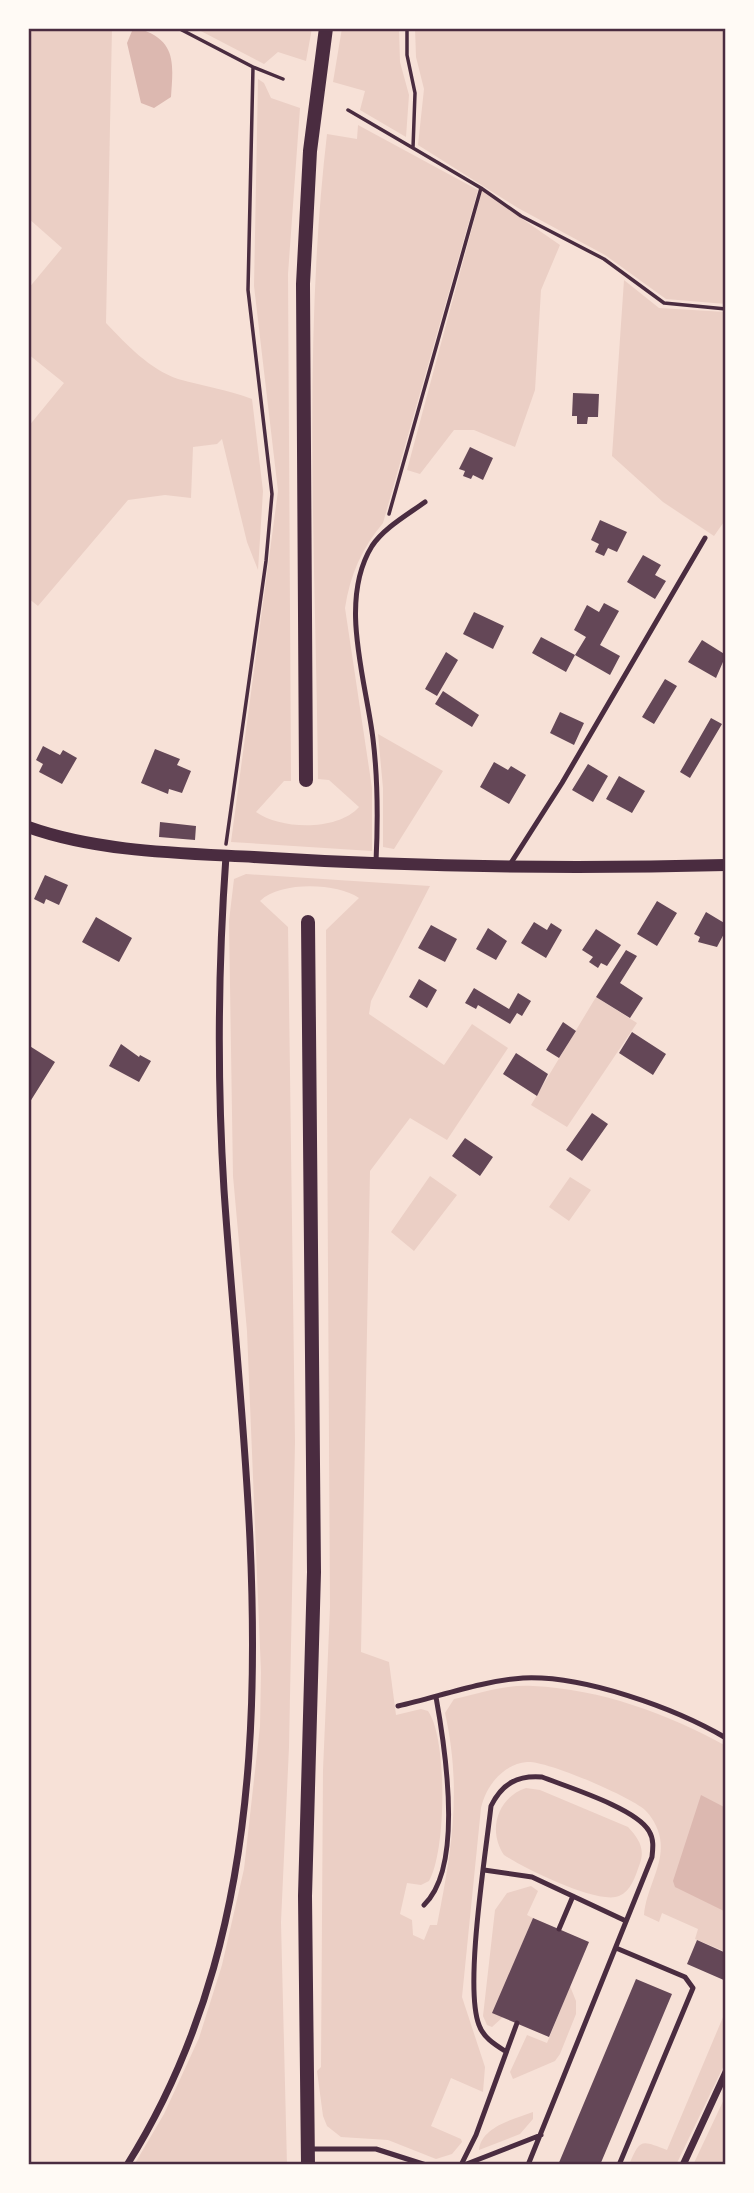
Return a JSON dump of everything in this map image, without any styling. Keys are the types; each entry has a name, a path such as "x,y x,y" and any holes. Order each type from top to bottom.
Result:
{"main road":[{"path":"306,780 303,284 310,150 326,28"},
{"path":"308,922 314,1618 305,1896 308,2165"}],"street":[{"path":"28,827 110,845 226,856 376,864 726,865"},
{"path":"127,2165 170,2086 204,2000 232,1884 251,1737 253,1656 240,1378 222,1153 219,952 226,856"},
{"path":"683,2165 726,2072"}],"lane":[{"path":"376,864 378,799 356,597 358,580 380,535 425,502"},
{"path":"509,866 562,783 705,538"},
{"path":"398,1706 522,1678 551,1679 668,1709 726,1738"},
{"path":"424,1905 432,1898 446,1850 446,1750 436,1697"},
{"path":"505,2051 484,2034 474,2009 491,1806 505,1785 518,1779 542,1777 629,1813 649,1829 653,1846 652,1857 528,2165"},
{"path":"484,1870 532,1877 626,1921"},
{"path":"559,1929 573,1896"},
{"path":"616,1948 685,1977 693,1989 619,2165"},
{"path":"463,2165 517,2023"},
{"path":"463,2165 541,2135"},
{"path":"308,2150 376,2150 426,2165"}],"path":[{"path":"178,28 253,67 283,79"},
{"path":"407,28 407,55 415,93 413,148"},
{"path":"226,856 266,561 272,494 248,290 253,67"},
{"path":"348,110 481,188 521,216 604,259 664,303 726,309"},
{"path":"380,535 387,522 481,188"}],"shaded area":[{"path":"28,28 112,28 106,323 139,355 167,375 252,399 263,491 258,570 247,542 222,439 217,444 193,447 191,498 165,495 128,500 38,606 28,598 28,427 64,383 28,354 28,289 62,248 28,218"},
{"path":"195,28 312,28 306,61 278,52 264,64"},
{"path":"342,28 399,28 400,62 409,95 406,137 360,110 365,91 333,82"},
{"path":"415,28 726,28 726,304 666,299 605,255 518,208 418,145 424,89 416,57"},
{"path":"143,30 162,41 172,65 171,97 154,108 141,103 127,43 132,31"},
{"path":"258,79 264,83 271,98 300,108 288,274 291,781 284,781 256,812 267,818 294,825 324,824 350,815 359,807 329,780 318,779 313,375 319,214 327,134 357,139 358,125 478,190 383,523 358,562 345,608 372,788 372,851 231,842 278,491 254,286"},
{"path":"482,191 560,245 541,290 535,390 515,447 474,430 454,430 420,474 407,470"},
{"path":"624,280 659,308 726,312 726,519 714,536 663,502 612,456"},
{"path":"378,734 443,771 394,849 383,847 383,788"},
{"path":"246,874 430,886 371,1001 369,1014 444,1065 472,1024 508,1048 447,1140 410,1118 370,1171 361,1652 389,1662 396,1715 421,1709 428,1711 439,1745 442,1770 441,1822 435,1867 429,1881 421,1885 407,1883 400,1914 412,1920 413,1935 424,1940 430,1925 437,1925 453,1819 453,1768 445,1713 454,1699 513,1686 584,1692 657,1714 726,1746 726,1952 695,1939 698,1929 662,1913 659,1922 644,1915 661,1848 656,1826 645,1810 637,1804 588,1780 537,1763 527,1762 510,1767 491,1784 481,1808 462,1997 485,2067 483,2092 451,2078 431,2126 461,2139 462,2142 452,2154 436,2159 388,2140 341,2137 327,2126 323,2116 317,2071 321,2067 323,1770 330,1607 326,930 359,898 337,889 309,886 281,890 260,901 288,927 295,1442 289,1747 281,1922 287,2165 134,2165 164,2114 199,2038 222,1965 244,1869 260,1726 261,1672 247,1331 233,1176 229,921 234,879"},
{"path":"596,997 637,1023 567,1127 531,1105"},
{"path":"430,1176 457,1195 414,1251 391,1232"},
{"path":"570,1177 591,1190 569,1221 549,1207"},
{"path":"526,1788 540,1790 628,1827 638,1840 642,1854 627,1891 619,1896 595,1895 543,1876 504,1855 496,1835 498,1815 508,1799"},
{"path":"701,1795 726,1808 726,1912 675,1887 673,1881"},
{"path":"531,1886 538,1891 527,1915 533,1918 493,2013 503,2017 492,2027 487,2025 483,2016 495,1910 507,1893"},
{"path":"570,1986 576,2001 576,2014 560,2054 555,2061 513,2079 510,2072 527,2035 547,2043"},
{"path":"726,2010 726,2061 676,2165 629,2165 642,2144 652,2144 667,2150"},
{"path":"726,2095 726,2165 693,2165"},
{"path":"533,2112 533,2119 520,2134 479,2150 481,2142 492,2130"}],"building":[{"path":"573,393 599,394 598,417 588,417 587,424 577,424 577,416 572,416"},
{"path":"470,447 493,458 483,480 473,475 471,479 463,476 465,471 459,469"},
{"path":"600,520 627,532 617,552 608,548 604,556 595,552 599,544 591,540"},
{"path":"643,555 661,565 655,575 666,581 655,599 627,582"},
{"path":"604,603 619,611 600,645 620,656 610,675 575,655 586,637 574,630 587,605 599,612"},
{"path":"474,612 504,626 493,649 463,634"},
{"path":"541,637 575,655 566,672 532,653"},
{"path":"702,640 726,655 716,678 688,662"},
{"path":"446,652 458,660 437,696 425,689"},
{"path":"665,679 677,686 654,724 642,717"},
{"path":"443,691 479,715 472,727 435,704"},
{"path":"560,712 584,723 574,745 550,733"},
{"path":"711,718 722,724 690,778 680,772"},
{"path":"43,746 60,755 63,750 77,758 62,784 39,772 43,764 36,760"},
{"path":"155,749 180,759 177,765 191,771 182,793 169,789 168,794 141,783"},
{"path":"494,762 508,770 511,766 526,775 509,804 480,787"},
{"path":"588,764 608,776 593,802 572,790"},
{"path":"619,776 645,791 632,813 606,799"},
{"path":"160,822 196,826 195,840 159,837"},
{"path":"45,875 68,885 59,905 46,899 44,904 34,899"},
{"path":"657,901 677,913 657,946 637,934"},
{"path":"706,912 726,924 726,930 717,947 698,942 700,937 694,934"},
{"path":"96,917 132,938 119,962 82,942"},
{"path":"534,922 547,930 551,923 562,930 546,958 521,943"},
{"path":"431,925 457,939 445,962 418,948"},
{"path":"488,928 507,941 496,960 476,949"},
{"path":"596,929 621,945 607,966 601,963 598,968 589,962 593,957 582,950"},
{"path":"626,950 637,956 620,983 643,998 630,1018 596,997"},
{"path":"419,979 437,990 427,1008 409,997"},
{"path":"474,988 509,1009 518,993 531,1001 522,1016 517,1013 510,1024 478,1005 476,1009 465,1003"},
{"path":"563,1022 576,1031 559,1058 546,1050"},
{"path":"632,1032 666,1054 653,1075 619,1053"},
{"path":"121,1044 139,1057 140,1055 151,1061 139,1082 109,1066"},
{"path":"28,1045 55,1062 28,1105"},
{"path":"516,1053 548,1074 537,1096 503,1074"},
{"path":"592,1113 608,1124 582,1161 566,1150"},
{"path":"465,1138 493,1157 480,1176 452,1156"},
{"path":"533,1918 589,1942 549,2037 492,2013"},
{"path":"697,1940 726,1953 726,1981 687,1964"},
{"path":"636,1979 672,1994 600,2165 558,2165"}]}
